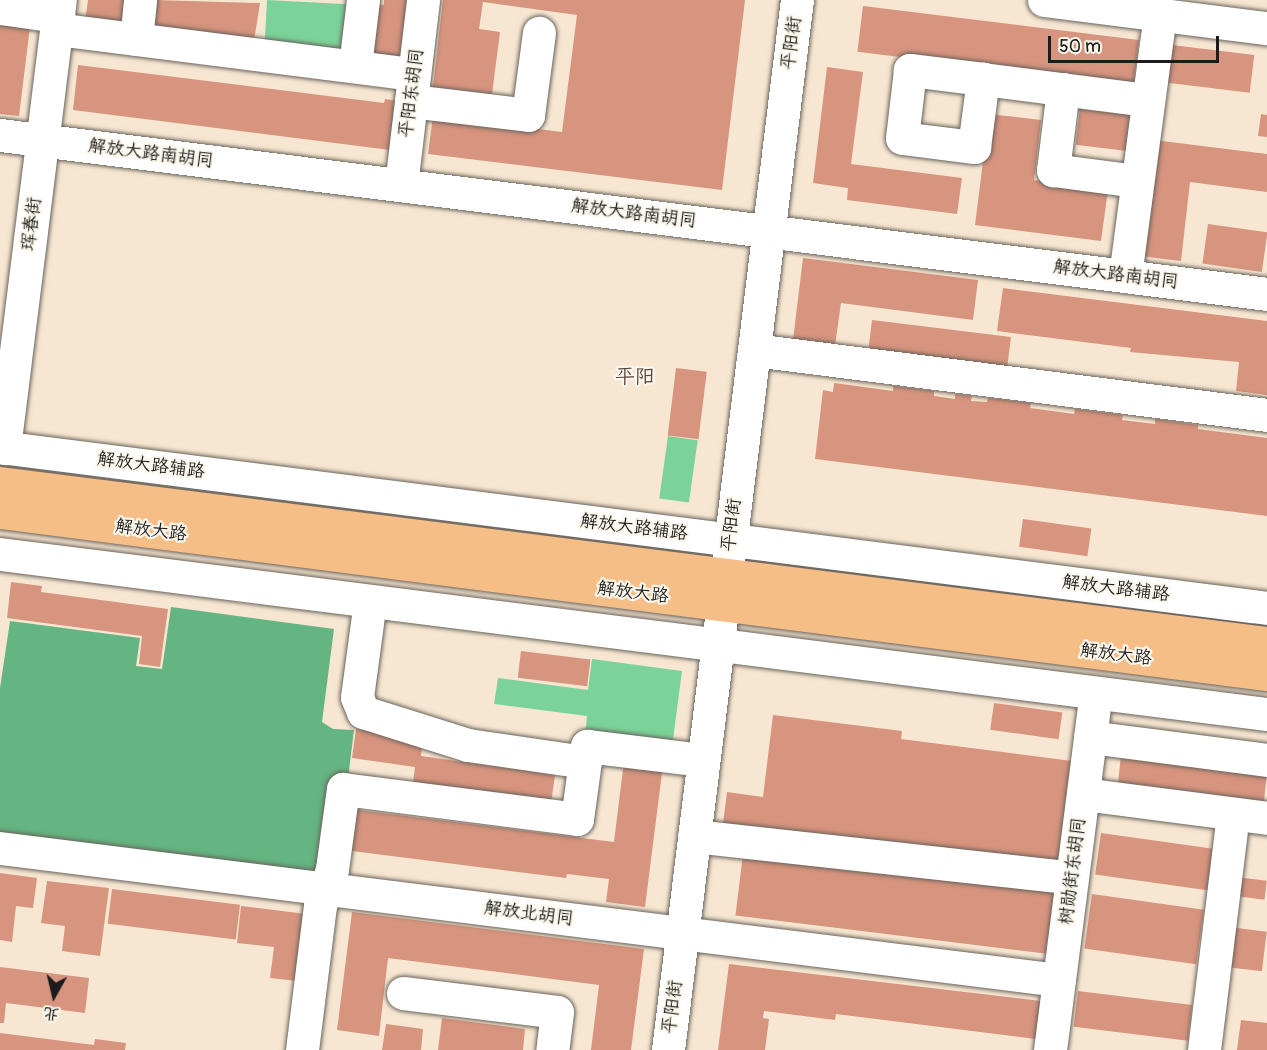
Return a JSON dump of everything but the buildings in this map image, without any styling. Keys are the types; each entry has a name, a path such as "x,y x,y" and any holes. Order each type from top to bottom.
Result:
{"main road":[{"name":"解放大路","path":"0,483 724,590 1267,674"},
{"name":"解放大路","path":"0,512 724,590 1267,643"}],"street":[{"path":"136,39 140,0"},
{"path":"355,66 363,0"},
{"name":"平阳东胡同","path":"401,185 423,0"},
{"name":"平阳街","path":"668,1050 797,0"},
{"path":"1044,0 1267,28"},
{"path":"0,8 58,15 136,39 355,66 412,87 528,115 538,33"},
{"name":"珲春街","path":"2,448 58,15"},
{"path":"1125,276 1160,15"},
{"path":"983,79 1148,100"},
{"path":"1063,89 1053,170 1137,181"},
{"name":"解放大路南胡同","path":"0,135 1267,294"},
{"path":"754,350 1267,415"},
{"name":"解放大路辅路","path":"2,448 1267,608"},
{"path":"0,554 1267,714"},
{"path":"370,601 357,697 363,712 468,745 585,762"},
{"name":"树勋街东胡同","path":"1050,1050 1096,693"},
{"path":"1090,737 1267,760"},
{"path":"302,1050 343,789 578,819 587,746 703,760"},
{"path":"1083,794 1267,818"},
{"path":"1204,1050 1233,814"},
{"path":"694,836 1072,878"},
{"name":"解放北胡同","path":"0,848 1059,980"},
{"path":"403,993 557,1012 552,1050"}],"green space":[{"path":"267,0 349,4 346,51 265,47"},
{"path":"668,436 698,440 689,503 659,498"},
{"path":"171,607 334,629 322,722 333,729 354,730 348,779 315,872 0,834 0,688 10,621 140,638 136,666 162,669"},
{"path":"592,659 682,671 672,747 585,736 587,716 494,704 498,678 588,690"}],"district":[{"name":"平阳","path":"635,376"}]}
